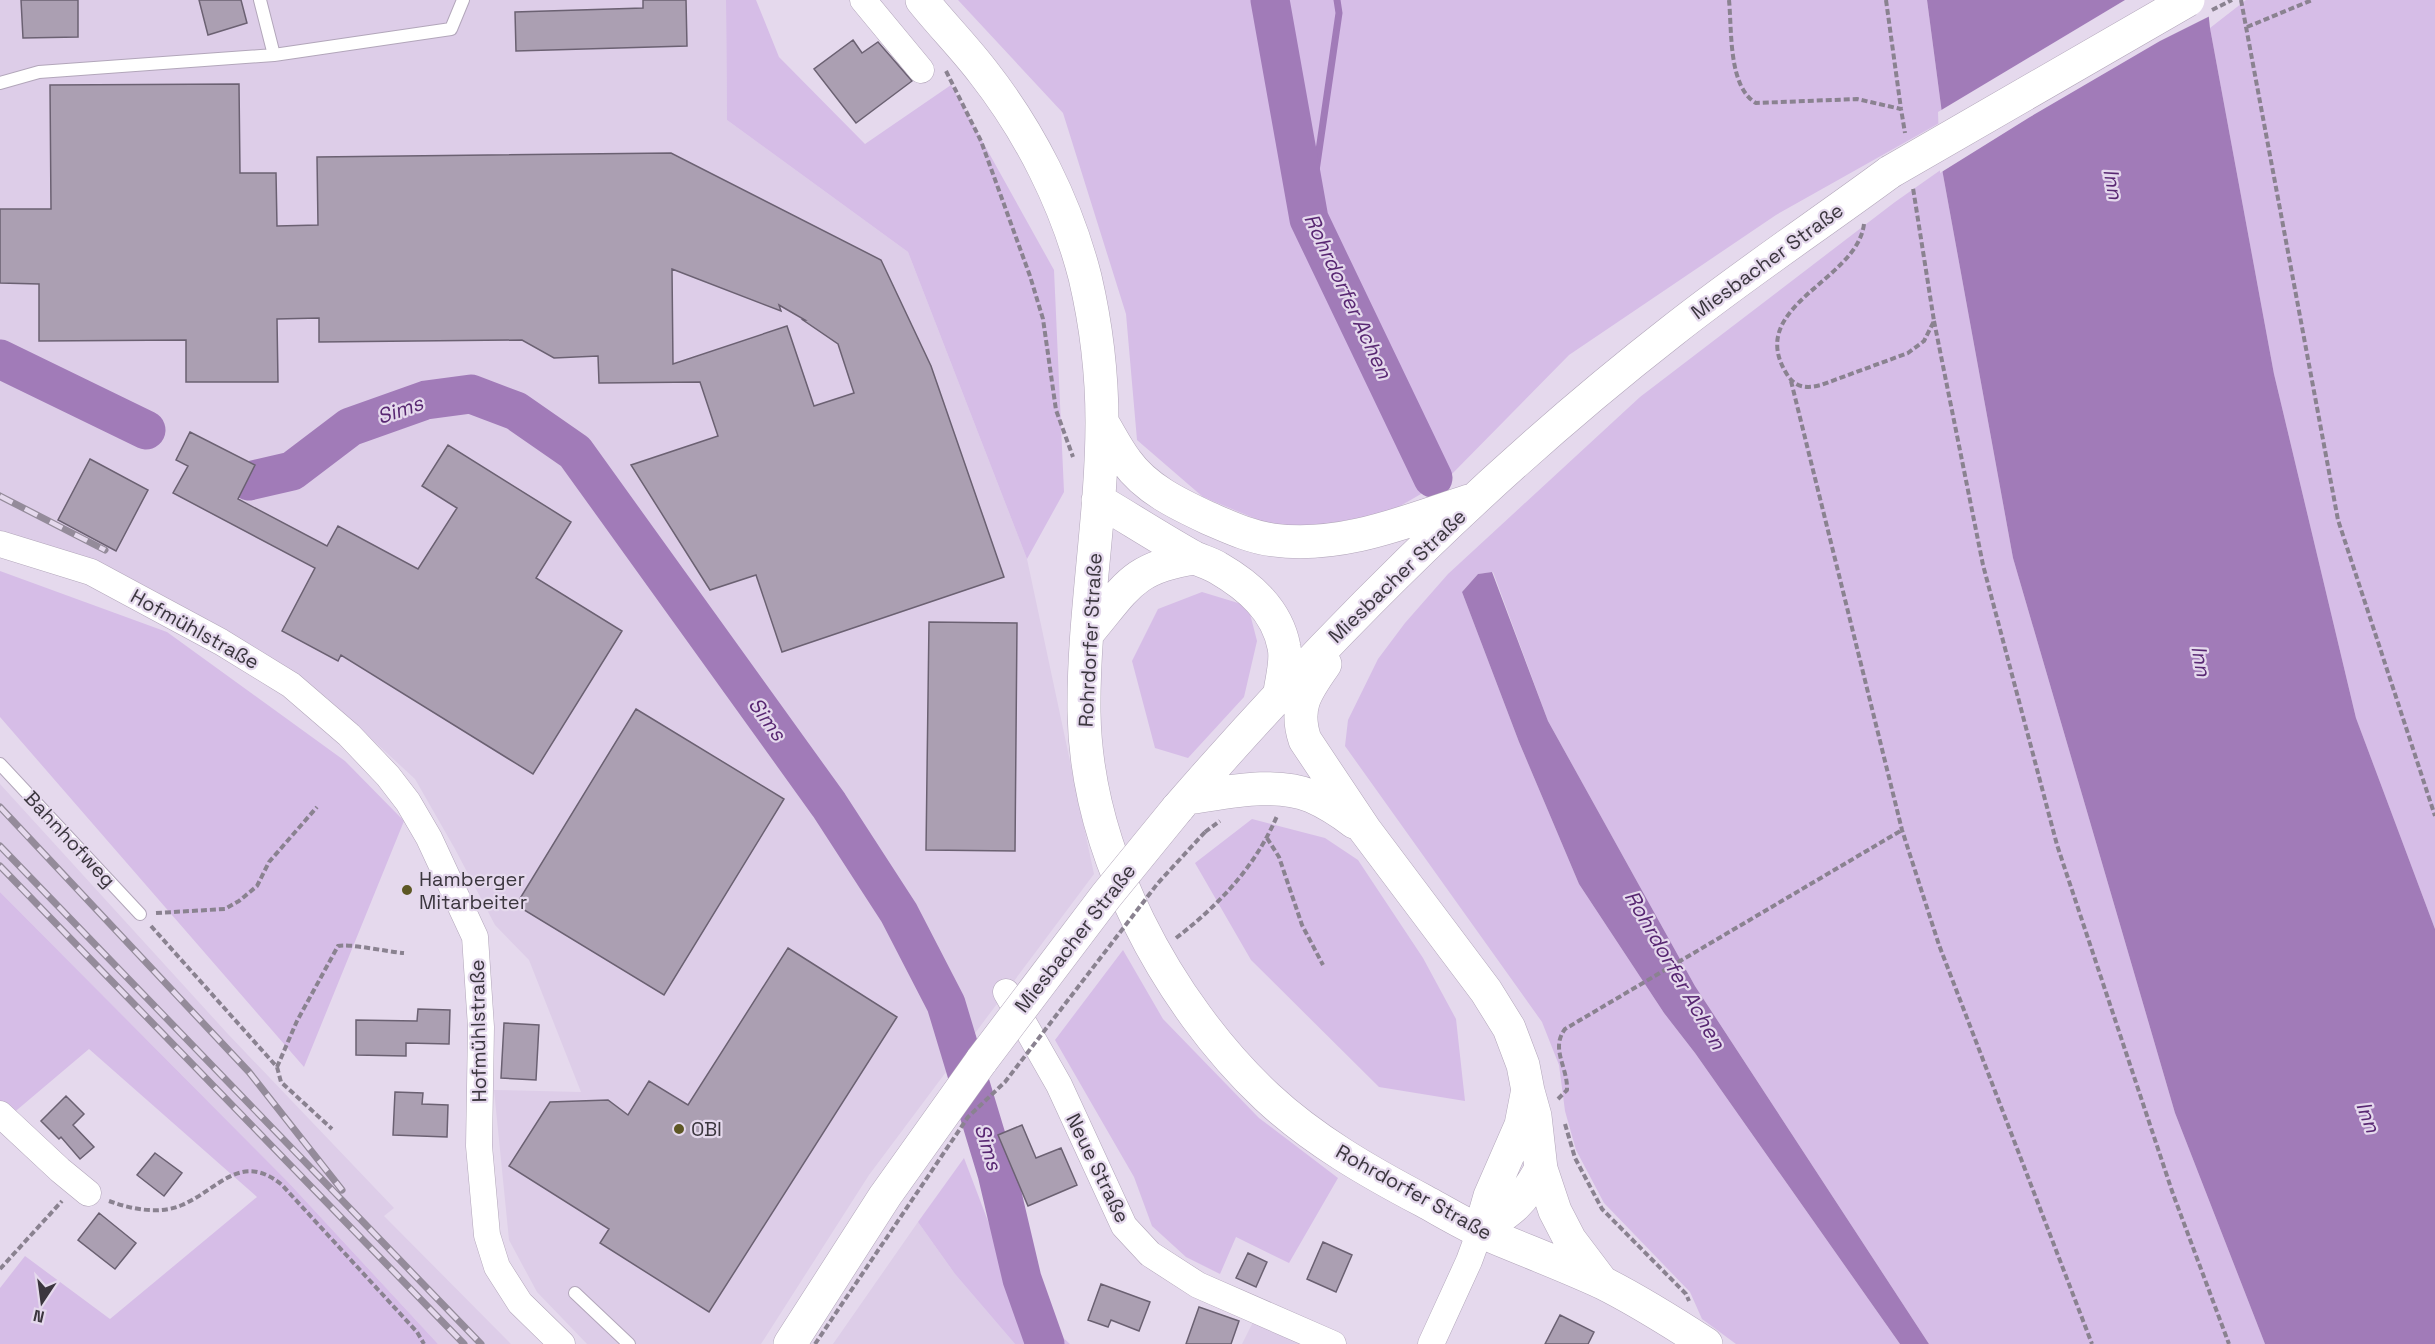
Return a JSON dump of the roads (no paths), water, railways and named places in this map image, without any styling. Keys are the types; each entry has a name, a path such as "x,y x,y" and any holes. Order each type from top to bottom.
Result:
{"main road":[{"name":"Rohrdorfer Straße","path":"922,0 981,69 1019,122 1046,171 1069,226 1084,277 1093,316 1100,375 1102,422 1099,493 1087,634 1084,713 1088,758 1112,857 1132,909 1155,955 1220,1045 1267,1097 1316,1137 1374,1175 1480,1231 1603,1283 1644,1305 1706,1344"},
{"name":"Miesbacher Straße","path":"790,1344 885,1196 982,1060 1106,896 1182,803 1280,692 1396,574 1573,411 1672,330 1903,165 2188,0"},
{"path":"1102,422 1127,462 1158,493"},
{"path":"1099,493 1144,489 1158,493 1239,531 1271,540 1304,543 1341,539 1384,529 1476,498"},
{"path":"1099,493 1195,558 1218,568 1254,593 1266,605 1275,620 1284,647 1280,692"},
{"path":"1087,634 1134,579 1152,568 1195,558"},
{"path":"1396,574 1382,604 1330,657 1308,688 1300,707 1301,728 1305,740 1365,831 1486,991 1509,1028 1523,1065 1543,1095"},
{"path":"1182,803 1269,790 1301,794 1327,804 1365,831"},
{"path":"1543,1095 1535,1116 1541,1169 1556,1211 1570,1240 1585,1263 1603,1283"},
{"path":"1480,1231 1491,1196 1521,1125 1543,1095"},
{"path":"1480,1231 1512,1210 1525,1196 1541,1169"}],"street":[{"path":"863,0 933,69"},
{"name":"Hofmühlstraße","path":"0,544 91,572 221,642 291,685 357,742 408,802 429,838 475,937 481,1027 478,1146 487,1235 497,1267 520,1303 562,1344"},
{"name":"Neue Straße","path":"1006,992 1059,1084 1124,1226 1150,1254 1198,1285 1333,1344"},
{"path":"0,1114 82,1189"},
{"path":"1431,1344 1469,1261 1480,1231"}],"lane":[{"path":"260,0 274,55"},
{"path":"0,83 39,72 274,55 451,29 463,0"},
{"name":"Bahnhofweg","path":"0,764 140,914"},
{"path":"575,1293 629,1344"}],"water":[{"name":"Inn","path":"1927,0 2207,0 2210,28 2274,374 2356,718 2435,929 2435,1344 2265,1344 2175,1113 2013,558 1942,169 1943,121"},
{"path":"1492,572 1548,721 1695,986 1929,1344 1900,1344 1695,1053 1664,1013 1579,884 1519,742 1462,592 1478,574"}],"waterway":[{"name":"Rohrdorfer Achen","path":"1270,0 1309,219 1433,478"},
{"path":"1309,219 1339,13 1337,0"},
{"name":"Sims","path":"0,359 146,430"},
{"name":"Sims","path":"249,481 292,471 350,427 426,400 471,394 516,411 575,452 829,805 899,913 946,1004 997,1173 1022,1279 1045,1344"}],"railway":[{"path":"0,496 105,550"},
{"path":"0,807 249,1072 342,1190"},
{"path":"0,846 481,1344"},
{"path":"0,866 464,1344"}],"place":[{"name":"Hamberger Mitarbeiter","path":"407,890"},
{"name":"OBI","path":"679,1129"}]}
